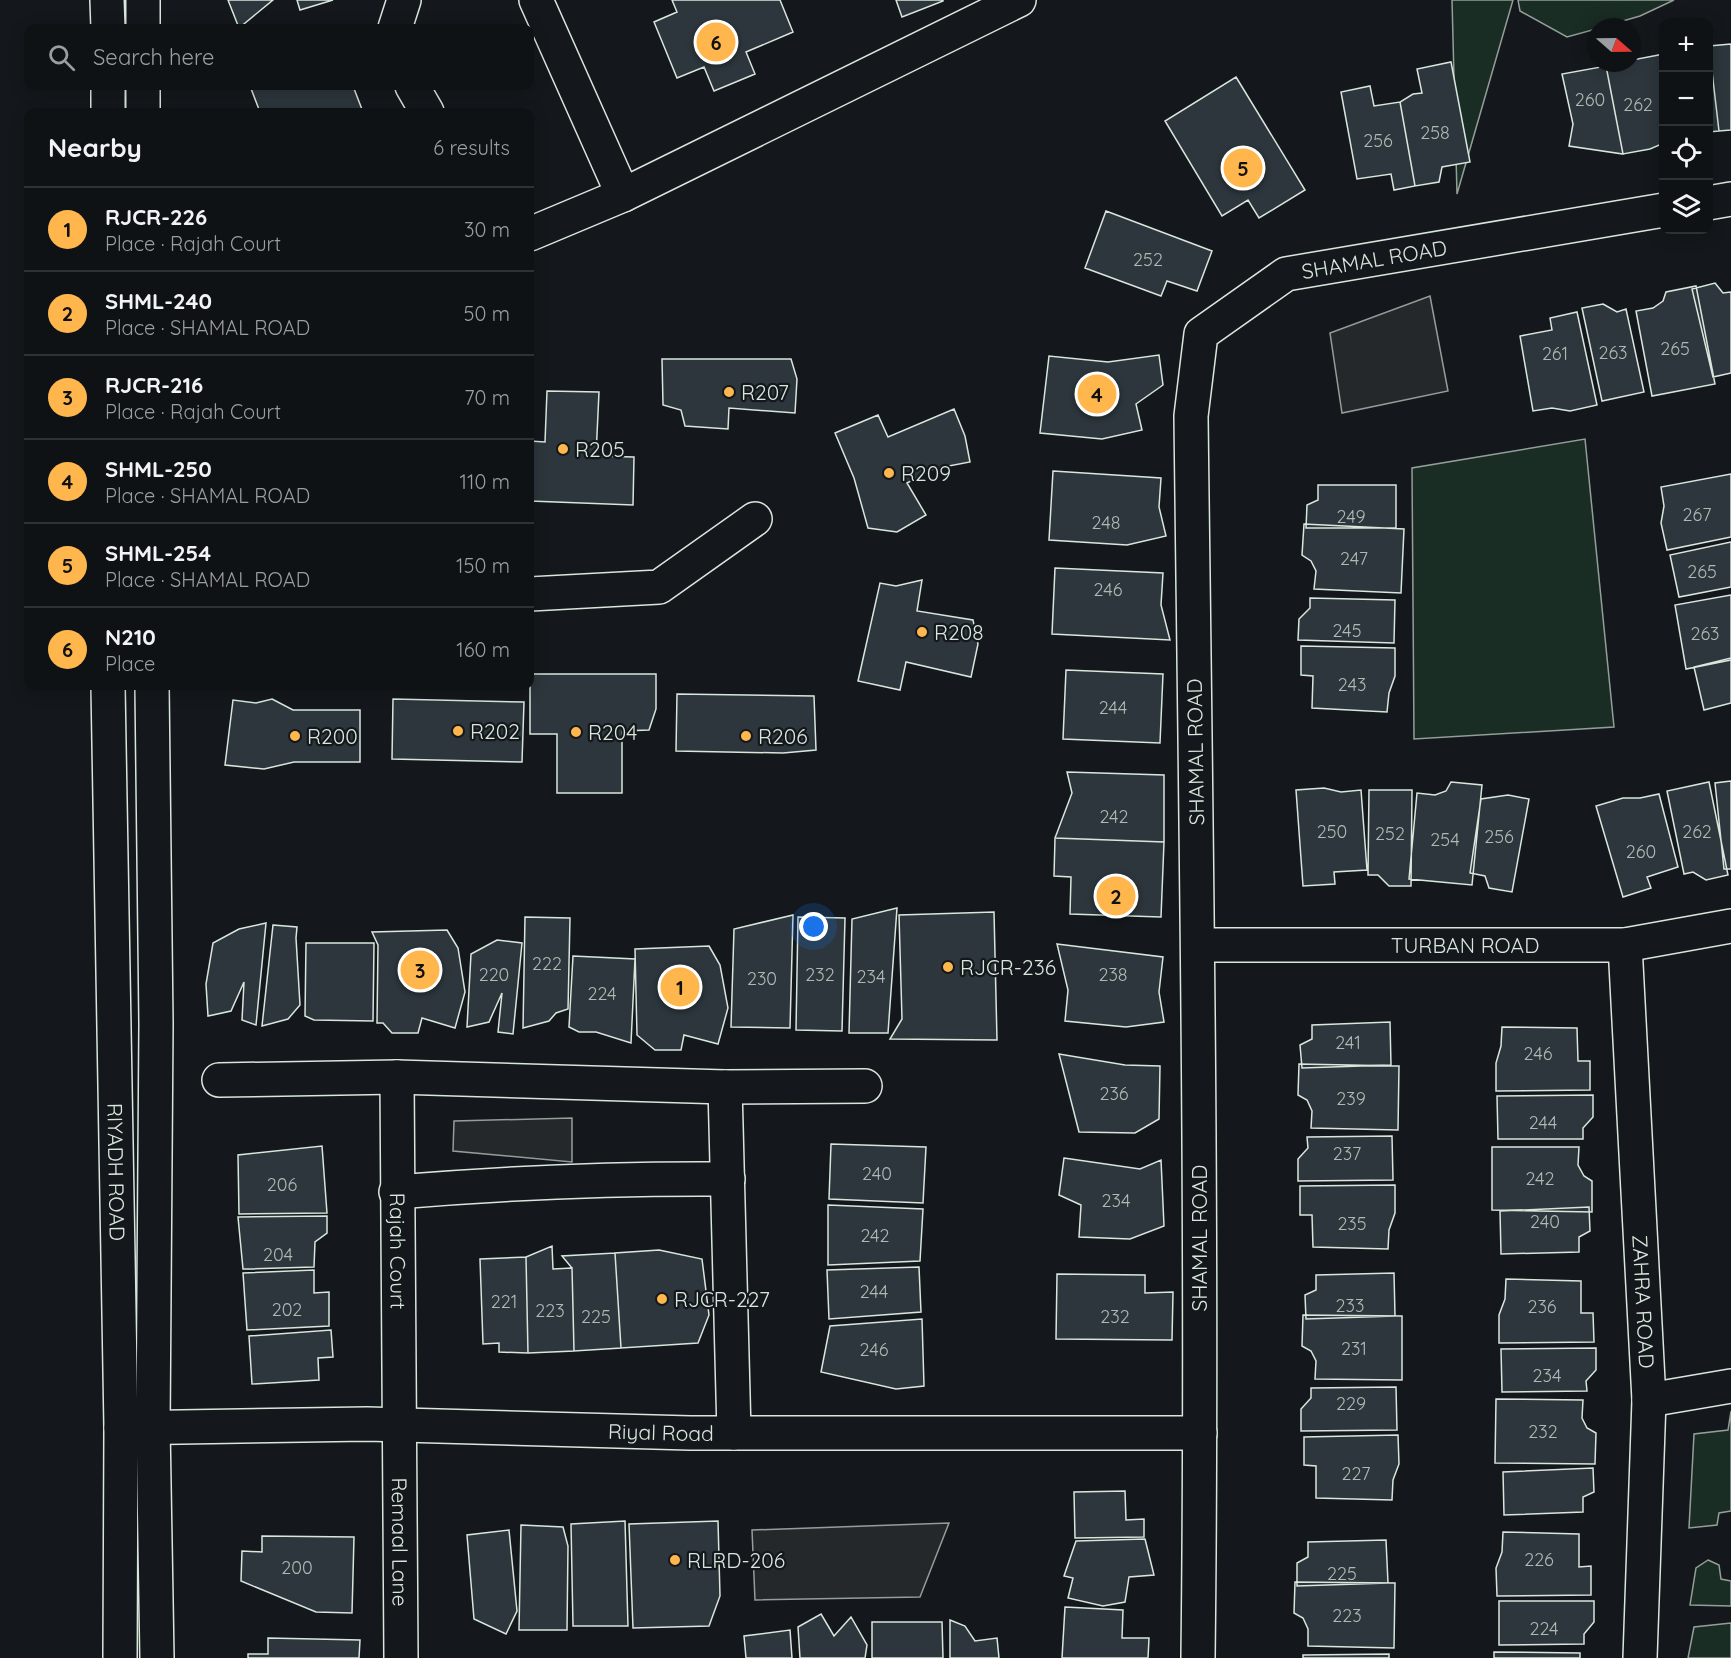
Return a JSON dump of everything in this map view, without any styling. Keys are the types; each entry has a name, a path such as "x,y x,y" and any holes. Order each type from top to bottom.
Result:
{"street":[{"path":"107,0 108,24"},
{"path":"143,0 143,24"},
{"path":"396,24 404,0"},
{"path":"536,0 623,195"},
{"path":"534,232 623,195 1019,0"},
{"path":"108,90 108,108"},
{"path":"143,90 143,108"},
{"path":"414,90 426,108"},
{"path":"1713,202 1731,199"},
{"name":"SHAMAL ROAD","path":"1198,1658 1200,1433 1198,945 1191,416 1201,334 1286,274 1659,211"},
{"path":"534,594 659,587 755,519"},
{"name":"RIYADH ROAD","path":"108,690 121,1428 120,1658"},
{"name":"RIYADH ROAD","path":"152,690 156,1024 153,1426 158,1658"},
{"name":"TURBAN ROAD","path":"1198,945 1624,945 1731,926"},
{"name":"ZAHRA ROAD","path":"1624,945 1649,1400 1640,1658"},
{"path":"219,1080 397,1077 725,1087 865,1086"},
{"name":"Rajah Court","path":"397,1077 399,1425"},
{"path":"725,1087 734,1433"},
{"path":"396,1192 476,1185 661,1178 728,1179"},
{"path":"1649,1400 1731,1386"},
{"name":"Riyal Road","path":"121,1428 399,1425 734,1433 1200,1433"},
{"name":"Remaal Lane","path":"399,1425 401,1658"}],"green space":[{"path":"1452,0 1513,0 1457,194"},
{"path":"1518,0 1674,0 1633,18 1587,18 1587,31 1567,37 1520,11"},
{"path":"1585,439 1614,727 1414,739 1412,468"},
{"path":"1731,1411 1731,1511 1719,1513 1717,1525 1689,1528 1694,1434 1728,1430"},
{"path":"1708,1560 1719,1565 1721,1579 1731,1581 1731,1606 1690,1605 1696,1568"},
{"path":"1731,1623 1731,1658 1688,1658 1694,1627"}],"shaded area":[{"path":"1430,296 1448,391 1342,413 1330,333"},
{"path":"572,1118 572,1162 453,1151 454,1121"},
{"path":"949,1523 920,1597 755,1600 752,1530"}],"building":[{"path":"228,0 273,0 244,24 237,24"},
{"path":"297,0 333,0 300,10"},
{"path":"672,0 780,0 793,32 746,52 755,74 714,91 704,67 677,78 654,22 677,12"},
{"path":"896,0 943,0 943,1 902,17"},
{"path":"1731,44 1731,130 1719,131 1713,80 1713,46"},
{"path":"1659,55 1659,145 1623,154 1607,72 1641,72 1641,58"},
{"path":"1451,62 1470,162 1442,167 1439,182 1415,186 1400,102 1413,94 1422,93 1417,69"},
{"path":"1587,69 1587,72 1607,72 1623,154 1569,146 1573,124 1562,74"},
{"path":"1236,77 1305,190 1259,218 1248,200 1222,216 1165,121"},
{"path":"1713,80 1719,131 1713,132"},
{"path":"1370,86 1374,106 1400,102 1415,186 1394,190 1391,174 1357,179 1341,92"},
{"path":"252,90 355,90 361,108 258,108"},
{"path":"1106,211 1212,251 1197,291 1167,281 1161,296 1085,268"},
{"path":"1715,283 1723,293 1731,292 1731,373 1713,377 1692,289"},
{"path":"1696,286 1715,384 1652,396 1636,311 1653,308 1663,301 1666,292"},
{"path":"1603,304 1617,312 1626,309 1644,392 1602,401 1582,308"},
{"path":"1577,312 1597,405 1570,411 1552,408 1533,411 1520,336 1552,330 1550,318"},
{"path":"1159,355 1163,385 1136,404 1142,430 1102,439 1040,433 1049,356 1108,362"},
{"name":"R207","path":"662,359 791,359 797,379 795,413 729,408 728,429 685,426 681,410 663,405"},
{"name":"R205","path":"547,391 599,392 596,456 634,457 633,505 534,501 534,441 545,442"},
{"name":"R209","path":"954,409 965,436 970,462 933,469 907,483 926,515 897,532 868,528 854,478 835,433 878,415 888,437"},
{"path":"1053,471 1161,478 1159,507 1166,536 1127,545 1049,540"},
{"path":"1731,474 1731,537 1667,550 1661,523 1664,506 1661,487"},
{"path":"1318,485 1396,485 1396,528 1306,528 1307,505 1318,500"},
{"path":"1304,524 1404,529 1401,593 1314,589 1316,571 1311,561 1302,555"},
{"path":"1731,542 1731,587 1679,597 1670,555"},
{"path":"1055,568 1163,573 1161,605 1170,640 1052,634"},
{"name":"R208","path":"922,580 917,611 973,620 978,644 971,677 906,662 900,690 858,681 880,583 896,586"},
{"path":"1731,595 1731,660 1686,669 1675,605"},
{"path":"1310,598 1395,600 1394,643 1298,640 1299,619 1310,608"},
{"path":"1301,646 1395,648 1395,676 1389,693 1387,712 1312,708 1313,676 1301,675"},
{"path":"1731,658 1731,703 1704,710 1694,667"},
{"path":"1066,670 1163,674 1160,743 1063,739"},
{"name":"R204","path":"534,674 656,674 656,709 649,730 622,731 622,793 557,793 557,734 530,734 530,690 534,690"},
{"name":"R206","path":"677,694 814,696 816,750 783,753 676,751"},
{"name":"R200","path":"272,699 293,710 360,710 360,762 294,762 264,769 225,765 233,700 256,703"},
{"name":"R202","path":"393,699 524,702 522,762 392,759"},
{"path":"1067,772 1164,775 1164,842 1055,838 1072,793"},
{"path":"1731,781 1731,869 1724,869 1715,783"},
{"path":"1451,782 1482,785 1472,885 1409,879 1417,793 1435,795 1446,791"},
{"path":"1709,782 1728,875 1706,880 1693,872 1684,874 1667,791"},
{"path":"1324,788 1341,792 1361,790 1367,870 1334,872 1335,884 1303,886 1296,790"},
{"path":"1369,790 1412,790 1411,886 1389,886 1378,875 1368,875"},
{"path":"1659,794 1678,867 1647,877 1651,888 1623,897 1596,806 1623,798 1640,798"},
{"path":"1508,795 1529,799 1512,892 1489,888 1485,876 1470,873 1481,799"},
{"path":"1055,838 1164,842 1161,917 1070,914 1071,877 1054,876"},
{"path":"897,908 888,1033 849,1033 852,919"},
{"name":"RJCR-236","path":"994,912 997,1040 890,1039 902,1019 899,915"},
{"path":"793,915 790,1028 731,1027 734,929"},
{"path":"525,917 570,918 568,1009 556,1013 549,1021 523,1028"},
{"path":"798,917 845,918 842,1031 796,1030"},
{"path":"266,923 256,1025 242,1020 244,982 231,1011 208,1016 206,984 213,943 239,929"},
{"path":"273,925 297,927 300,1005 288,1019 262,1026"},
{"path":"447,930 458,948 465,992 455,1028 422,1018 418,1033 392,1033 383,1023 377,1023 378,945 372,932"},
{"path":"497,940 522,943 513,1034 498,1032 502,993 489,1022 467,1027 471,954"},
{"path":"306,943 374,943 373,1021 314,1020 305,1016"},
{"path":"1057,944 1163,957 1159,992 1164,1022 1126,1027 1065,1021 1068,990"},
{"path":"709,946 720,965 728,1008 718,1044 684,1035 681,1050 655,1050 637,1035 635,949"},
{"path":"573,956 635,959 631,1043 596,1032 579,1032 569,1027"},
{"path":"1390,1022 1391,1065 1302,1068 1300,1045 1312,1039 1312,1025"},
{"path":"1502,1027 1577,1028 1578,1061 1590,1061 1590,1090 1496,1091 1496,1063 1501,1046"},
{"path":"1059,1054 1125,1065 1160,1066 1159,1119 1135,1133 1079,1132"},
{"path":"1299,1064 1399,1066 1398,1130 1311,1128 1312,1111 1307,1100 1298,1095"},
{"path":"1593,1095 1593,1117 1583,1128 1583,1139 1498,1139 1497,1096"},
{"path":"1392,1136 1393,1180 1298,1181 1298,1159 1308,1148 1307,1137"},
{"path":"831,1144 926,1147 923,1203 829,1199"},
{"path":"322,1146 327,1213 239,1214 238,1155"},
{"path":"1492,1147 1579,1147 1578,1165 1584,1176 1592,1181 1592,1212 1492,1210"},
{"path":"1064,1158 1140,1169 1161,1160 1164,1226 1130,1239 1079,1237 1081,1205 1059,1195"},
{"path":"1395,1185 1395,1213 1389,1230 1388,1249 1313,1247 1312,1215 1300,1215 1300,1186"},
{"path":"828,1205 923,1209 920,1261 828,1265"},
{"path":"1589,1207 1590,1231 1579,1237 1579,1252 1501,1254 1500,1211"},
{"path":"327,1216 327,1233 315,1242 314,1267 243,1269 238,1217"},
{"path":"552,1246 553,1269 572,1268 574,1351 528,1353 526,1257"},
{"name":"RJCR-227","path":"659,1250 702,1259 709,1315 698,1343 621,1348 615,1253"},
{"path":"615,1253 621,1348 574,1351 572,1268 562,1256"},
{"path":"526,1257 528,1353 499,1352 499,1343 483,1344 480,1259"},
{"path":"919,1267 921,1312 829,1319 827,1270"},
{"path":"314,1270 314,1293 329,1292 329,1326 247,1330 243,1273"},
{"path":"1394,1273 1395,1316 1306,1319 1305,1295 1316,1290 1316,1275"},
{"path":"1057,1274 1145,1275 1145,1293 1173,1292 1172,1340 1056,1339"},
{"path":"1506,1279 1581,1281 1581,1313 1593,1313 1594,1342 1499,1343 1499,1315 1505,1299"},
{"path":"1303,1315 1402,1316 1402,1380 1315,1379 1316,1361 1311,1351 1302,1346"},
{"path":"922,1319 924,1386 896,1389 821,1372 830,1326"},
{"path":"331,1330 333,1357 318,1358 319,1380 252,1384 249,1336"},
{"path":"1596,1348 1596,1370 1586,1381 1587,1391 1502,1392 1501,1349"},
{"path":"1396,1387 1397,1430 1301,1431 1301,1409 1311,1398 1311,1388"},
{"path":"1496,1399 1583,1400 1582,1418 1587,1428 1596,1433 1595,1464 1495,1463"},
{"path":"1398,1435 1399,1464 1393,1480 1392,1500 1316,1498 1316,1466 1304,1465 1304,1437"},
{"path":"1593,1468 1594,1492 1583,1497 1583,1512 1504,1515 1503,1472"},
{"path":"1125,1491 1126,1520 1144,1519 1144,1537 1075,1538 1074,1492"},
{"path":"625,1521 628,1626 573,1626 571,1524"},
{"name":"RLRD-206","path":"718,1521 720,1596 709,1626 633,1628 629,1524"},
{"path":"521,1525 563,1527 568,1546 567,1630 519,1630"},
{"path":"509,1530 517,1611 506,1634 474,1619 467,1535"},
{"path":"1503,1532 1579,1534 1579,1567 1591,1566 1591,1595 1497,1596 1496,1568 1502,1552"},
{"path":"262,1536 354,1537 352,1613 316,1612 241,1581 242,1551 262,1552"},
{"path":"1145,1539 1154,1575 1129,1577 1125,1602 1103,1606 1068,1598 1073,1578 1064,1576 1076,1541"},
{"path":"1386,1540 1388,1583 1297,1586 1297,1563 1308,1557 1308,1542"},
{"path":"1295,1582 1395,1583 1394,1648 1308,1646 1308,1629 1303,1618 1294,1613"},
{"path":"1499,1601 1594,1601 1594,1622 1584,1634 1584,1644 1499,1645"},
{"path":"1065,1607 1123,1610 1122,1638 1149,1638 1148,1658 1062,1658"},
{"path":"821,1614 834,1636 851,1617 867,1645 865,1658 800,1658 798,1627"},
{"path":"950,1620 965,1626 975,1641 997,1638 999,1658 950,1658"},
{"path":"872,1622 942,1622 943,1658 872,1658"},
{"path":"790,1630 792,1658 746,1658 744,1636"},
{"path":"268,1638 360,1640 359,1658 248,1658 248,1654 268,1654"},
{"path":"1494,1652 1580,1653 1580,1658 1494,1658"},
{"path":"1389,1654 1389,1658 1303,1658 1303,1655"}],"place":[{"name":"N210","path":"716,42"},
{"name":"SHML-254","path":"1243,168"},
{"name":"R207","path":"729,392"},
{"name":"SHML-250","path":"1097,394"},
{"name":"R205","path":"563,449"},
{"name":"R209","path":"889,473"},
{"name":"R208","path":"922,632"},
{"name":"R202","path":"458,731"},
{"name":"R204","path":"576,732"},
{"name":"R200","path":"295,736"},
{"name":"R206","path":"746,736"},
{"name":"SHML-240","path":"1116,896"},
{"name":"RJCR-236","path":"948,967"},
{"name":"RJCR-216","path":"420,970"},
{"name":"RJCR-226","path":"680,987"},
{"name":"RJCR-227","path":"662,1299"},
{"name":"RLRD-206","path":"675,1560"}]}
